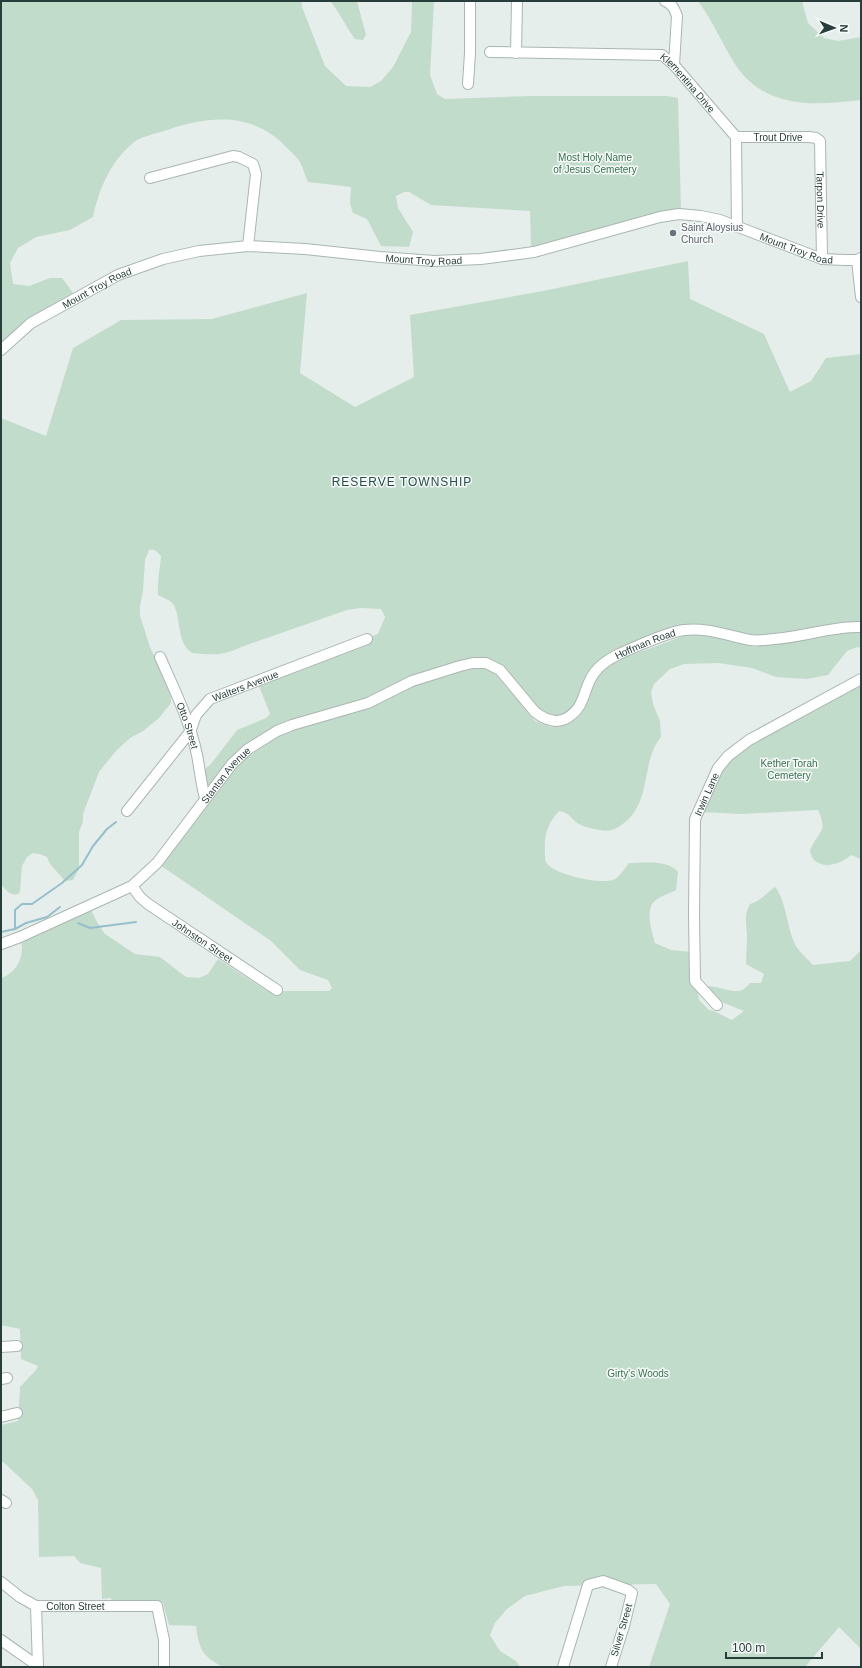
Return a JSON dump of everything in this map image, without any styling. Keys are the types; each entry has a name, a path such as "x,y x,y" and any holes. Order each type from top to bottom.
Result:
{"street":[{"path":"468,84 470,53 470,1"},
{"path":"516,53 517,1"},
{"path":"665,1 675,9 677,16 674,65"},
{"name":"Klementina Drive","path":"490,52 662,55 674,65 736,137"},
{"name":"Trout Drive","path":"736,137 809,136 816,138 820,142"},
{"path":"736,137 737,227"},
{"name":"Tarpon Drive","path":"820,142 822,259"},
{"path":"150,178 233,156 239,157 253,164 256,174 248,246"},
{"name":"Mount Troy Road","path":"1,350 31,323 118,275 163,259 200,251 248,246 305,249 434,261 457,260 517,255 534,252 660,217 679,214 701,216 720,220 822,259 859,259"},
{"path":"859,259 861,297"},
{"name":"Hoffman Road","path":"486,662 500,670 535,712 549,720 556,721 562,720 574,714 580,707 591,678 601,666 617,655 659,638 684,630 698,630 752,640 776,639 848,626 861,627"},
{"name":"Walters Avenue","path":"127,811 190,732 196,715 210,699 367,639"},
{"name":"Otto Street","path":"160,657 187,720 197,755 205,798"},
{"name":"Stanton Avenue","path":"1,944 20,937 132,886 157,863 232,764 248,750 277,731 292,725 368,703 412,681 429,675 473,663 486,662"},
{"name":"Irwin Lane","path":"717,1005 695,980 695,819 706,793 718,768 728,756 749,740 861,678"},
{"name":"Johnston Street","path":"132,886 140,897 148,904 277,990"},
{"path":"1,1347 17,1346"},
{"path":"1,1417 17,1413"},
{"name":"Silver Street","path":"563,1667 588,1585 603,1581 632,1592 624,1626 611,1667"},
{"name":"Colton Street","path":"1,1582 20,1597 36,1606 157,1606 164,1640 164,1667"},
{"path":"36,1606 38,1666"},
{"path":"1,1640 38,1666"}],"green space":[{"name":"Most Holy Name of Jesus Cemetery","path":"1,1 301,1 325,66 346,86 370,87 381,81 393,67 411,32 412,1 434,1 430,75 437,94 445,99 529,96 667,96 678,98 681,209 531,247 530,211 431,205 409,192 404,192 396,196 398,208 413,232 409,247 381,246 367,219 353,213 350,204 351,187 308,182 297,158 275,137 261,128 247,123 231,120 199,121 144,137 136,141 125,150 112,167 102,186 93,217 70,230 36,237 18,248 10,263 13,284 29,286 50,278 62,278 73,293 42,312 1,344"},
{"path":"330,1 357,1 366,35 363,40 355,39"},
{"path":"698,1 802,1 808,23 824,38 838,41 861,37 861,100 807,103 790,101 773,96 758,88 745,77 733,61"},
{"path":"688,261 690,299 764,334 790,392 811,381 826,358 861,354 861,627 776,639 684,630 601,666 574,714 549,720 500,670 473,663 263,739 205,798 200,773 211,764 237,730 266,718 270,714 257,681 378,634 385,617 381,609 361,608 347,610 229,652 212,654 192,653 186,648 183,641 174,606 170,601 158,595 161,556 154,550 149,550 145,560 140,616 150,647 171,692 171,703 159,718 143,731 130,738 116,751 99,772 83,814 83,822 79,832 79,869 73,880 65,881 50,864 47,857 33,853 27,857 22,866 19,894 11,894 1,885 1,418 46,436 73,348 121,320 212,319 307,293 300,373 355,407 414,377 410,315 543,291"},
{"name":"Girty's Woods","path":"861,631 861,648 857,647 847,651 828,675 807,679 776,677 752,668 718,663 684,664 670,669 654,684 651,692 653,704 660,721 661,737 650,758 642,795 637,807 630,817 620,826 608,831 581,825 568,814 559,811 547,830 545,857 550,866 557,871 578,878 600,881 615,879 621,874 629,863 662,863 674,868 678,872 676,890 656,900 650,909 650,920 655,943 671,950 692,952 699,1000 709,1010 732,1020 744,1011 719,1001 705,986 739,991 744,989 750,983 761,983 764,974 746,964 746,917 750,904 760,899 775,887 782,899 790,932 796,946 813,965 850,961 861,950 861,1649 839,1627 805,1667 649,1667 670,1604 656,1584 564,1586 525,1596 507,1609 495,1623 490,1635 500,1651 516,1661 520,1667 223,1667 210,1659 203,1651 200,1646 196,1626 169,1625 163,1603 112,1601 111,1598 102,1599 101,1568 80,1563 74,1556 39,1557 38,1500 32,1489 1,1460 1,1425 18,1421 20,1387 38,1366 21,1359 20,1329 1,1325 1,978 11,972 18,964 22,953 21,941 91,910 105,934 135,954 160,957 186,977 199,978 208,974 218,959 267,991 329,991 332,988 328,980 300,970 271,941 160,865 239,764 271,739 295,728 371,707 416,684 472,667 484,667 493,671 535,721 551,727 565,725 576,719 583,712 596,678 604,668 613,662 686,635 709,635 754,647 836,633"},
{"name":"Kether Torah Cemetery","path":"861,683 861,859 851,855 843,861 828,865 823,865 814,860 810,851 822,828 818,810 742,814 701,812 722,770 732,758 748,745"}],"waterway":[{"path":"15,929 15,910 22,904 32,904 62,883 82,865 93,846 107,829 116,822"},
{"path":"1,932 15,929 26,923 47,917 60,907"},
{"path":"78,923 90,928 136,922"}],"place":[{"name":"Saint Aloysius Church","path":"673,233"}],"district":[{"name":"RESERVE TOWNSHIP","path":"402,482"}]}
